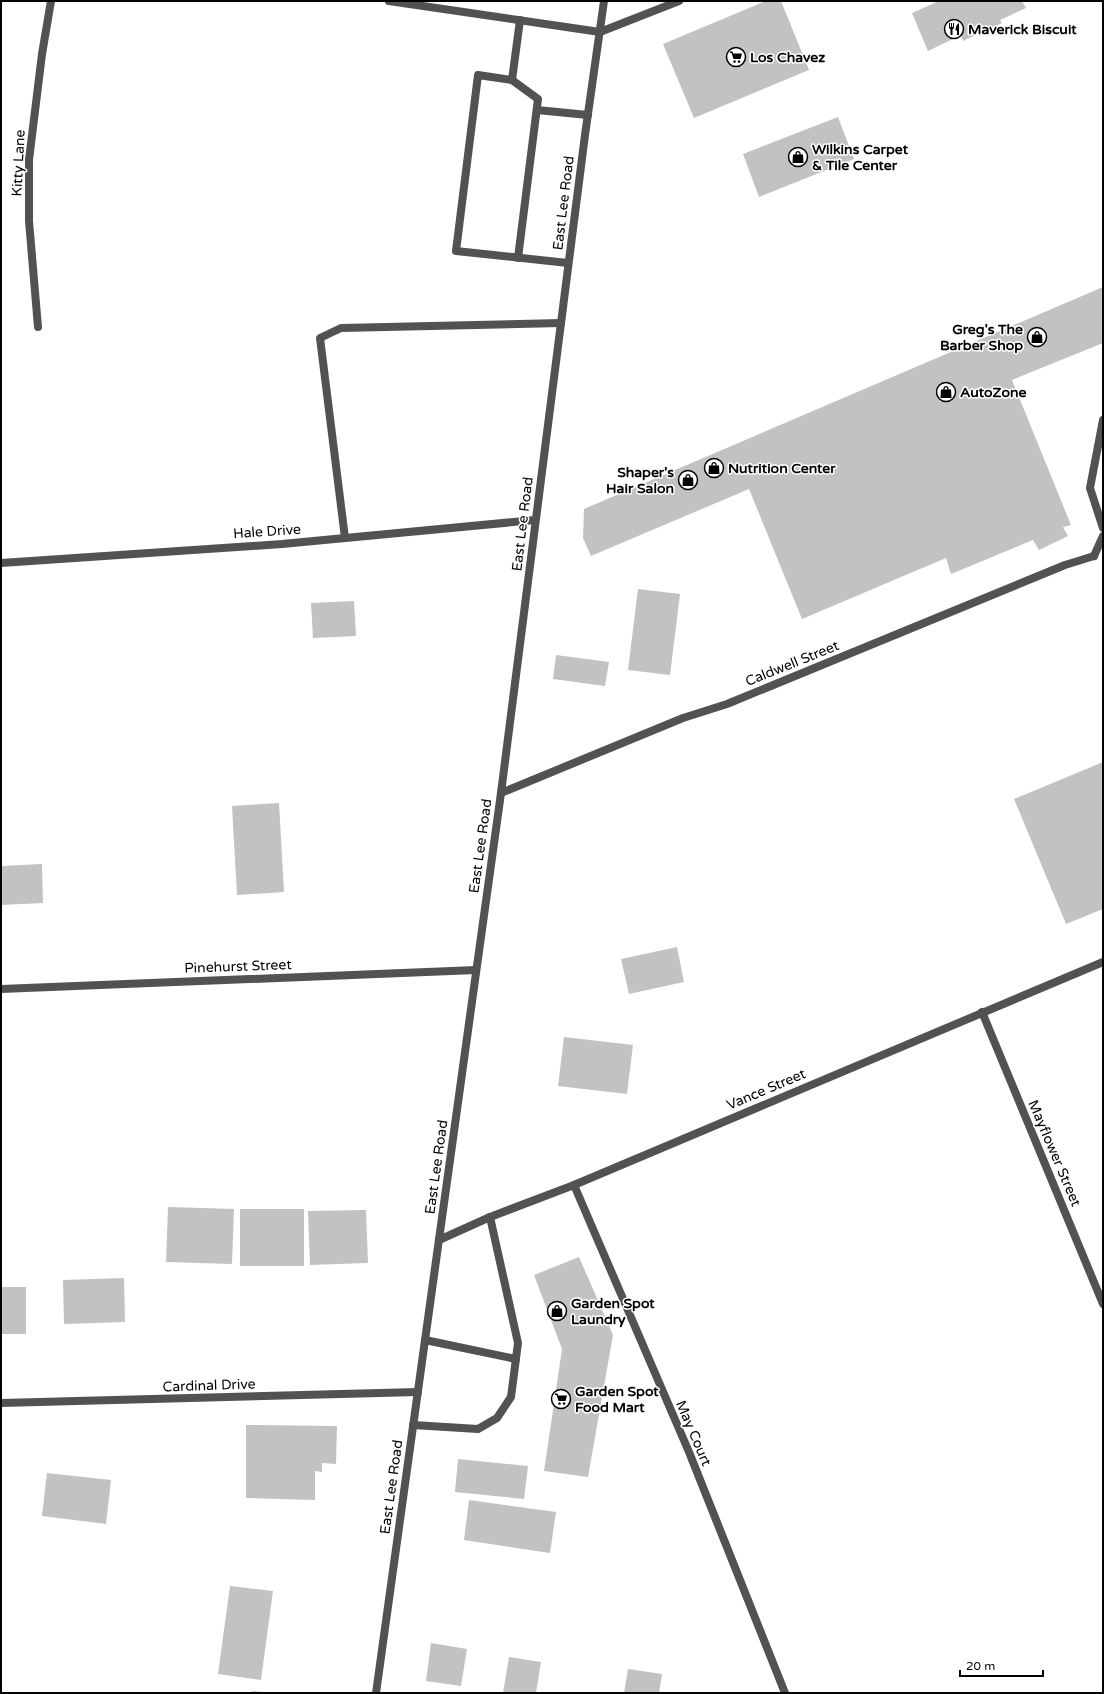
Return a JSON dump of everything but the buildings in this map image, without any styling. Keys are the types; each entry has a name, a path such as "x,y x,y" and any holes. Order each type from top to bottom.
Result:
{"street":[{"name":"Kitty Lane","path":"38,327 29,221 28,160 42,54 51,1"},
{"path":"389,1 600,32 679,1"},
{"name":"East Lee Road","path":"376,1693 501,793 568,263 604,1"},
{"path":"512,80 520,20"},
{"path":"518,258 538,99 512,80 478,74 456,250 518,258 568,263"},
{"path":"537,110 588,115"},
{"path":"345,538 320,338 341,328 561,323"},
{"path":"1103,420 1090,488 1103,528"},
{"name":"Hale Drive","path":"1,563 345,538 535,520"},
{"name":"Caldwell Street","path":"501,793 618,743 683,718 727,704 1065,565 1094,556 1103,536"},
{"name":"Vance Street","path":"439,1240 490,1217 574,1184 1103,962"},
{"name":"Pinehurst Street","path":"1,989 476,970"},
{"name":"Mayflower Street","path":"982,1012 1103,1304"},
{"name":"May Court","path":"574,1184 689,1452 785,1693"},
{"path":"413,1425 478,1429 496,1418 511,1397 518,1343 490,1217"},
{"path":"425,1340 516,1359"},
{"name":"Cardinal Drive","path":"1,1403 418,1392"}],"place":[{"name":"Maverick Biscuit","path":"954,29"},
{"name":"Los Chavez","path":"736,57"},
{"name":"Wilkins Carpet & Tile Center","path":"798,157"},
{"name":"Greg's The Barber Shop","path":"1037,337"},
{"name":"AutoZone","path":"946,392"},
{"name":"Nutrition Center","path":"714,468"},
{"name":"Shaper's Hair Salon","path":"688,480"},
{"name":"Garden Spot Laundry","path":"557,1311"},
{"name":"Garden Spot Food Mart","path":"561,1399"}]}
